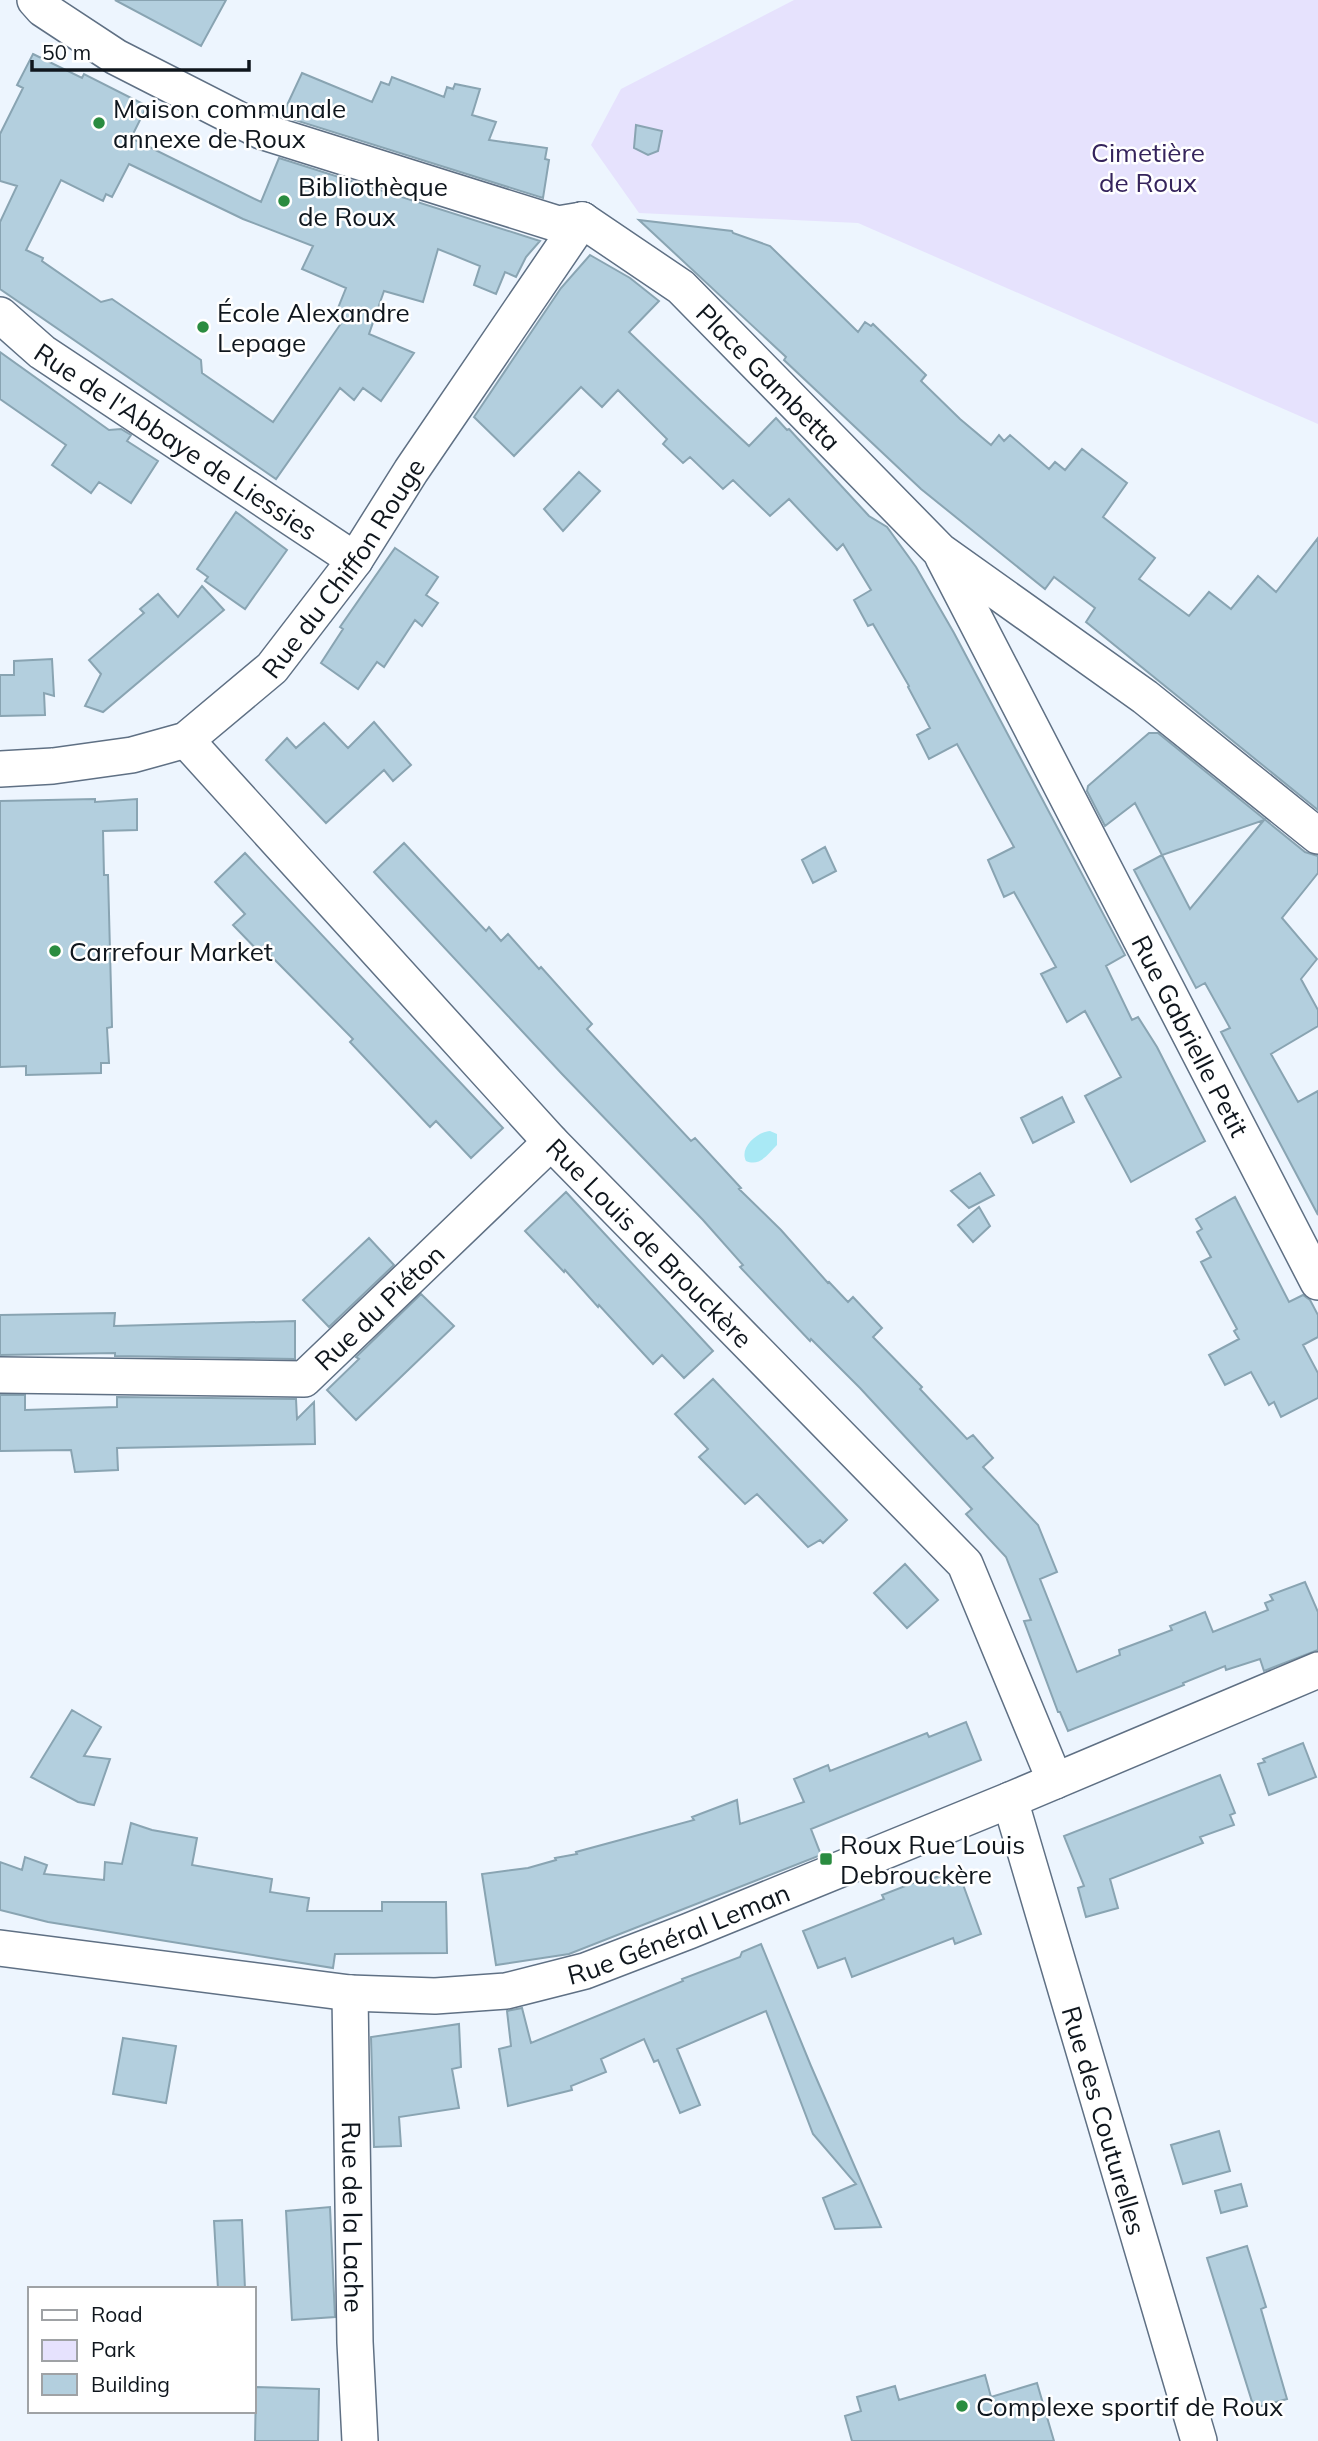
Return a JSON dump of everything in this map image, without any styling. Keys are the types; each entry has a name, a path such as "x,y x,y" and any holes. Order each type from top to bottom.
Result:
{"street":[{"path":"35,0 43,9 116,57 261,131 558,224 582,220"},
{"name":"Place Gambetta","path":"582,220 681,287 940,551 1145,697 1318,836"},
{"name":"Rue du Chiffon Rouge","path":"0,769 53,766 132,755 186,740 272,668 355,560 411,471 582,220"},
{"name":"Rue de l'Abbaye de Liessies","path":"0,315 42,352 355,560"},
{"name":"Place Gambetta","path":"940,551 1064,790"},
{"name":"Rue Louis de Brouckère","path":"186,740 551,1142 965,1564 1055,1781"},
{"name":"Rue Gabrielle Petit","path":"1064,790 1318,1282"},
{"name":"Rue du Piéton","path":"0,1375 303,1379 551,1142"},
{"name":"Rue Général Leman","path":"0,1948 350,1993 435,1996 506,1991 584,1971 1010,1800 1318,1670"},
{"name":"Rue des Couturelles","path":"1010,1800 1199,2441"},
{"name":"Rue de la Lache","path":"350,1993 355,2342 360,2441"}],"green space":[{"name":"Cimetière de Roux","path":"794,0 1318,0 1318,424 858,223 639,213 591,145 621,89"}],"water":[{"path":"770,1131 777,1134 777,1145 760,1161 746,1161 745,1151 750,1142 760,1134"}],"building":[{"path":"115,0 226,0 201,46"},
{"path":"33,54 82,78 84,74 147,106 131,138 261,202 279,158 540,241 526,257 516,277 505,272 496,294 474,285 480,266 438,249 423,302 384,291 369,334 414,353 381,401 363,388 354,400 340,388 276,479 0,289 0,222 17,186 0,181 0,134 23,88 17,85","holes":["129,164 243,219 313,246 302,269 346,288 334,318 342,322 273,422 202,373 201,360 112,299 101,302 42,261 43,258 26,250 61,180 103,201 106,194 112,197"]},
{"path":"302,73 372,102 381,82 389,85 392,77 444,97 447,87 453,89 455,84 480,89 472,115 496,122 489,140 547,148 545,159 549,160 543,198 282,116"},
{"path":"636,125 662,131 658,151 648,155 634,148"},
{"path":"639,220 732,231 770,246 858,332 865,322 871,326 873,324 926,375 921,381 991,445 999,435 1004,441 1010,435 1049,469 1055,462 1065,470 1082,449 1127,483 1103,517 1155,558 1139,579 1189,616 1209,592 1231,609 1258,576 1276,592 1318,538 1318,810 1086,622 1095,608 1054,577 1045,589 921,489 784,360 786,357"},
{"path":"590,255 630,278 659,301 629,332 702,402 749,446 776,418 869,516 887,527 916,567 954,633 1125,955 1106,966 1132,1020 1138,1017 1157,1047 1205,1141 1131,1182 1085,1096 1121,1077 1085,1011 1067,1022 1041,974 1056,967 1014,892 1004,897 988,860 1014,847 957,744 929,759 917,735 930,728 873,624 868,626 854,600 871,590 843,544 837,550 789,499 770,516 733,480 723,489 690,457 683,463 663,444 667,439 618,390 602,407 581,387 514,456 474,417 561,288"},
{"path":"0,352 109,430 121,429 131,435 127,441 158,461 131,503 99,482 91,493 52,465 66,445 0,399"},
{"path":"579,472 600,491 563,531 544,509"},
{"path":"236,512 287,550 245,609 205,581 208,577 197,569"},
{"path":"395,548 438,577 426,595 438,603 422,626 415,620 384,667 377,662 358,689 321,663 343,629 340,627"},
{"path":"202,586 224,610 103,712 85,706 101,674 89,660 144,613 140,609 158,594 178,617"},
{"path":"52,659 54,696 44,693 45,715 0,716 0,675 14,675 14,661"},
{"path":"374,722 411,765 393,781 384,770 326,823 266,760 287,738 296,748 324,723 348,748"},
{"path":"1149,733 1158,733 1305,852 1318,856 1318,873 1282,918 1317,959 1301,979 1318,1010 1318,1026 1271,1054 1298,1102 1318,1091 1318,1215 1221,1032 1230,1028 1205,983 1196,988 1134,870 1162,855 1135,803 1105,826 1087,791 1088,786","holes":["1264,820 1190,909 1162,855"]},
{"name":"Carrefour Market","path":"95,799 95,802 137,799 137,830 103,831 104,875 108,875 112,1027 107,1028 109,1063 101,1063 101,1073 26,1075 26,1066 0,1067 0,801"},
{"path":"404,843 486,931 489,927 501,941 508,934 539,969 541,967 592,1024 587,1029 691,1141 695,1138 828,1283 848,1302 853,1297 882,1328 873,1337 922,1387 920,1389 967,1439 973,1435 993,1458 983,1467 1038,1525 1057,1572 1040,1579 1077,1672 1120,1655 1119,1650 1172,1630 1170,1626 1205,1612 1213,1632 1268,1610 1265,1603 1273,1600 1270,1595 1305,1582 1318,1612 1318,1650 1264,1671 1260,1659 1226,1670 1225,1666 1068,1731 1058,1712 1024,1621 1031,1620 1006,1557 966,1514 972,1509 860,1388 811,1339 810,1341 740,1267 743,1265 703,1220 562,1074 374,872"},
{"path":"825,847 836,871 813,883 802,860"},
{"path":"245,853 503,1128 471,1158 436,1121 430,1127 350,1042 353,1039 270,955 266,959 233,925 245,914 215,882"},
{"path":"1062,1097 1074,1122 1033,1143 1021,1118"},
{"path":"980,1173 994,1195 969,1208 951,1191"},
{"path":"566,1192 713,1351 684,1378 662,1355 653,1364 525,1231"},
{"path":"1235,1197 1289,1302 1303,1295 1310,1300 1318,1315 1318,1337 1303,1345 1318,1373 1318,1398 1281,1417 1274,1402 1269,1405 1251,1372 1225,1385 1209,1355 1239,1339 1234,1331 1237,1329 1201,1262 1211,1257 1197,1232 1202,1229 1196,1219"},
{"path":"979,1207 990,1226 973,1242 958,1225"},
{"path":"369,1238 394,1265 329,1327 303,1300"},
{"path":"421,1294 454,1326 356,1420 327,1390 359,1359 356,1357"},
{"path":"115,1313 114,1326 295,1321 295,1359 115,1356 115,1353 0,1355 0,1315"},
{"path":"713,1379 847,1520 823,1543 820,1540 808,1547 757,1494 745,1504 699,1457 708,1449 675,1414"},
{"path":"0,1395 25,1395 25,1410 117,1407 117,1397 296,1399 297,1419 314,1402 315,1444 117,1448 118,1470 75,1472 71,1450 0,1451"},
{"path":"905,1564 938,1600 907,1628 874,1593"},
{"path":"72,1710 101,1727 84,1756 110,1759 94,1805 78,1802 31,1777"},
{"path":"966,1722 981,1760 811,1829 821,1855 569,1954 496,1965 482,1874 528,1868 556,1860 555,1858 577,1854 576,1852 694,1820 692,1817 737,1800 740,1824 804,1802 794,1779 828,1765 830,1771 927,1733 929,1737"},
{"path":"1303,1743 1316,1777 1269,1795 1258,1764 1265,1762 1263,1759"},
{"path":"1220,1775 1235,1813 1230,1815 1234,1825 1200,1837 1203,1843 1110,1879 1118,1908 1086,1917 1078,1888 1084,1886 1064,1836"},
{"path":"131,1823 152,1830 197,1838 192,1865 272,1879 270,1892 309,1898 307,1911 382,1911 382,1902 446,1902 447,1953 335,1954 333,1968 48,1922 0,1910 0,1862 22,1870 25,1857 47,1865 44,1874 104,1880 105,1862 122,1864"},
{"path":"942,1875 946,1885 961,1879 981,1934 955,1944 953,1938 852,1977 845,1958 818,1968 803,1931 884,1899 882,1895"},
{"path":"761,1944 881,2227 835,2229 823,2198 856,2184 813,2134 766,2011 677,2049 700,2105 680,2113 658,2060 654,2062 644,2039 601,2059 606,2072 571,2086 572,2090 508,2106 499,2049 511,2046 507,2011 522,2008 531,2043 740,1957 742,1952"},
{"path":"459,2024 461,2067 452,2069 459,2108 399,2117 401,2146 374,2147 371,2037"},
{"path":"123,2038 176,2046 166,2103 113,2094"},
{"path":"1219,2131 1230,2171 1183,2184 1171,2145"},
{"path":"1241,2184 1247,2206 1221,2213 1215,2191"},
{"path":"330,2207 335,2317 292,2320 286,2211"},
{"path":"242,2220 245,2287 218,2287 214,2221"},
{"path":"1247,2246 1266,2307 1261,2309 1287,2399 1254,2408 1207,2258"},
{"name":"Complexe sportif de Roux","path":"985,2375 991,2397 1037,2383 1054,2441 852,2441 845,2416 861,2411 857,2397 895,2386 899,2400"},
{"path":"256,2387 319,2389 318,2441 255,2441"}],"place":[{"name":"Maison communale annexe de Roux","path":"99,123"},
{"name":"Bibliothèque de Roux","path":"284,201"},
{"name":"École Alexandre Lepage","path":"203,327"},
{"name":"Carrefour Market","path":"55,951"},
{"name":"Roux Rue Louis Debrouckère","path":"826,1859"},
{"name":"Complexe sportif de Roux","path":"962,2406"}]}
